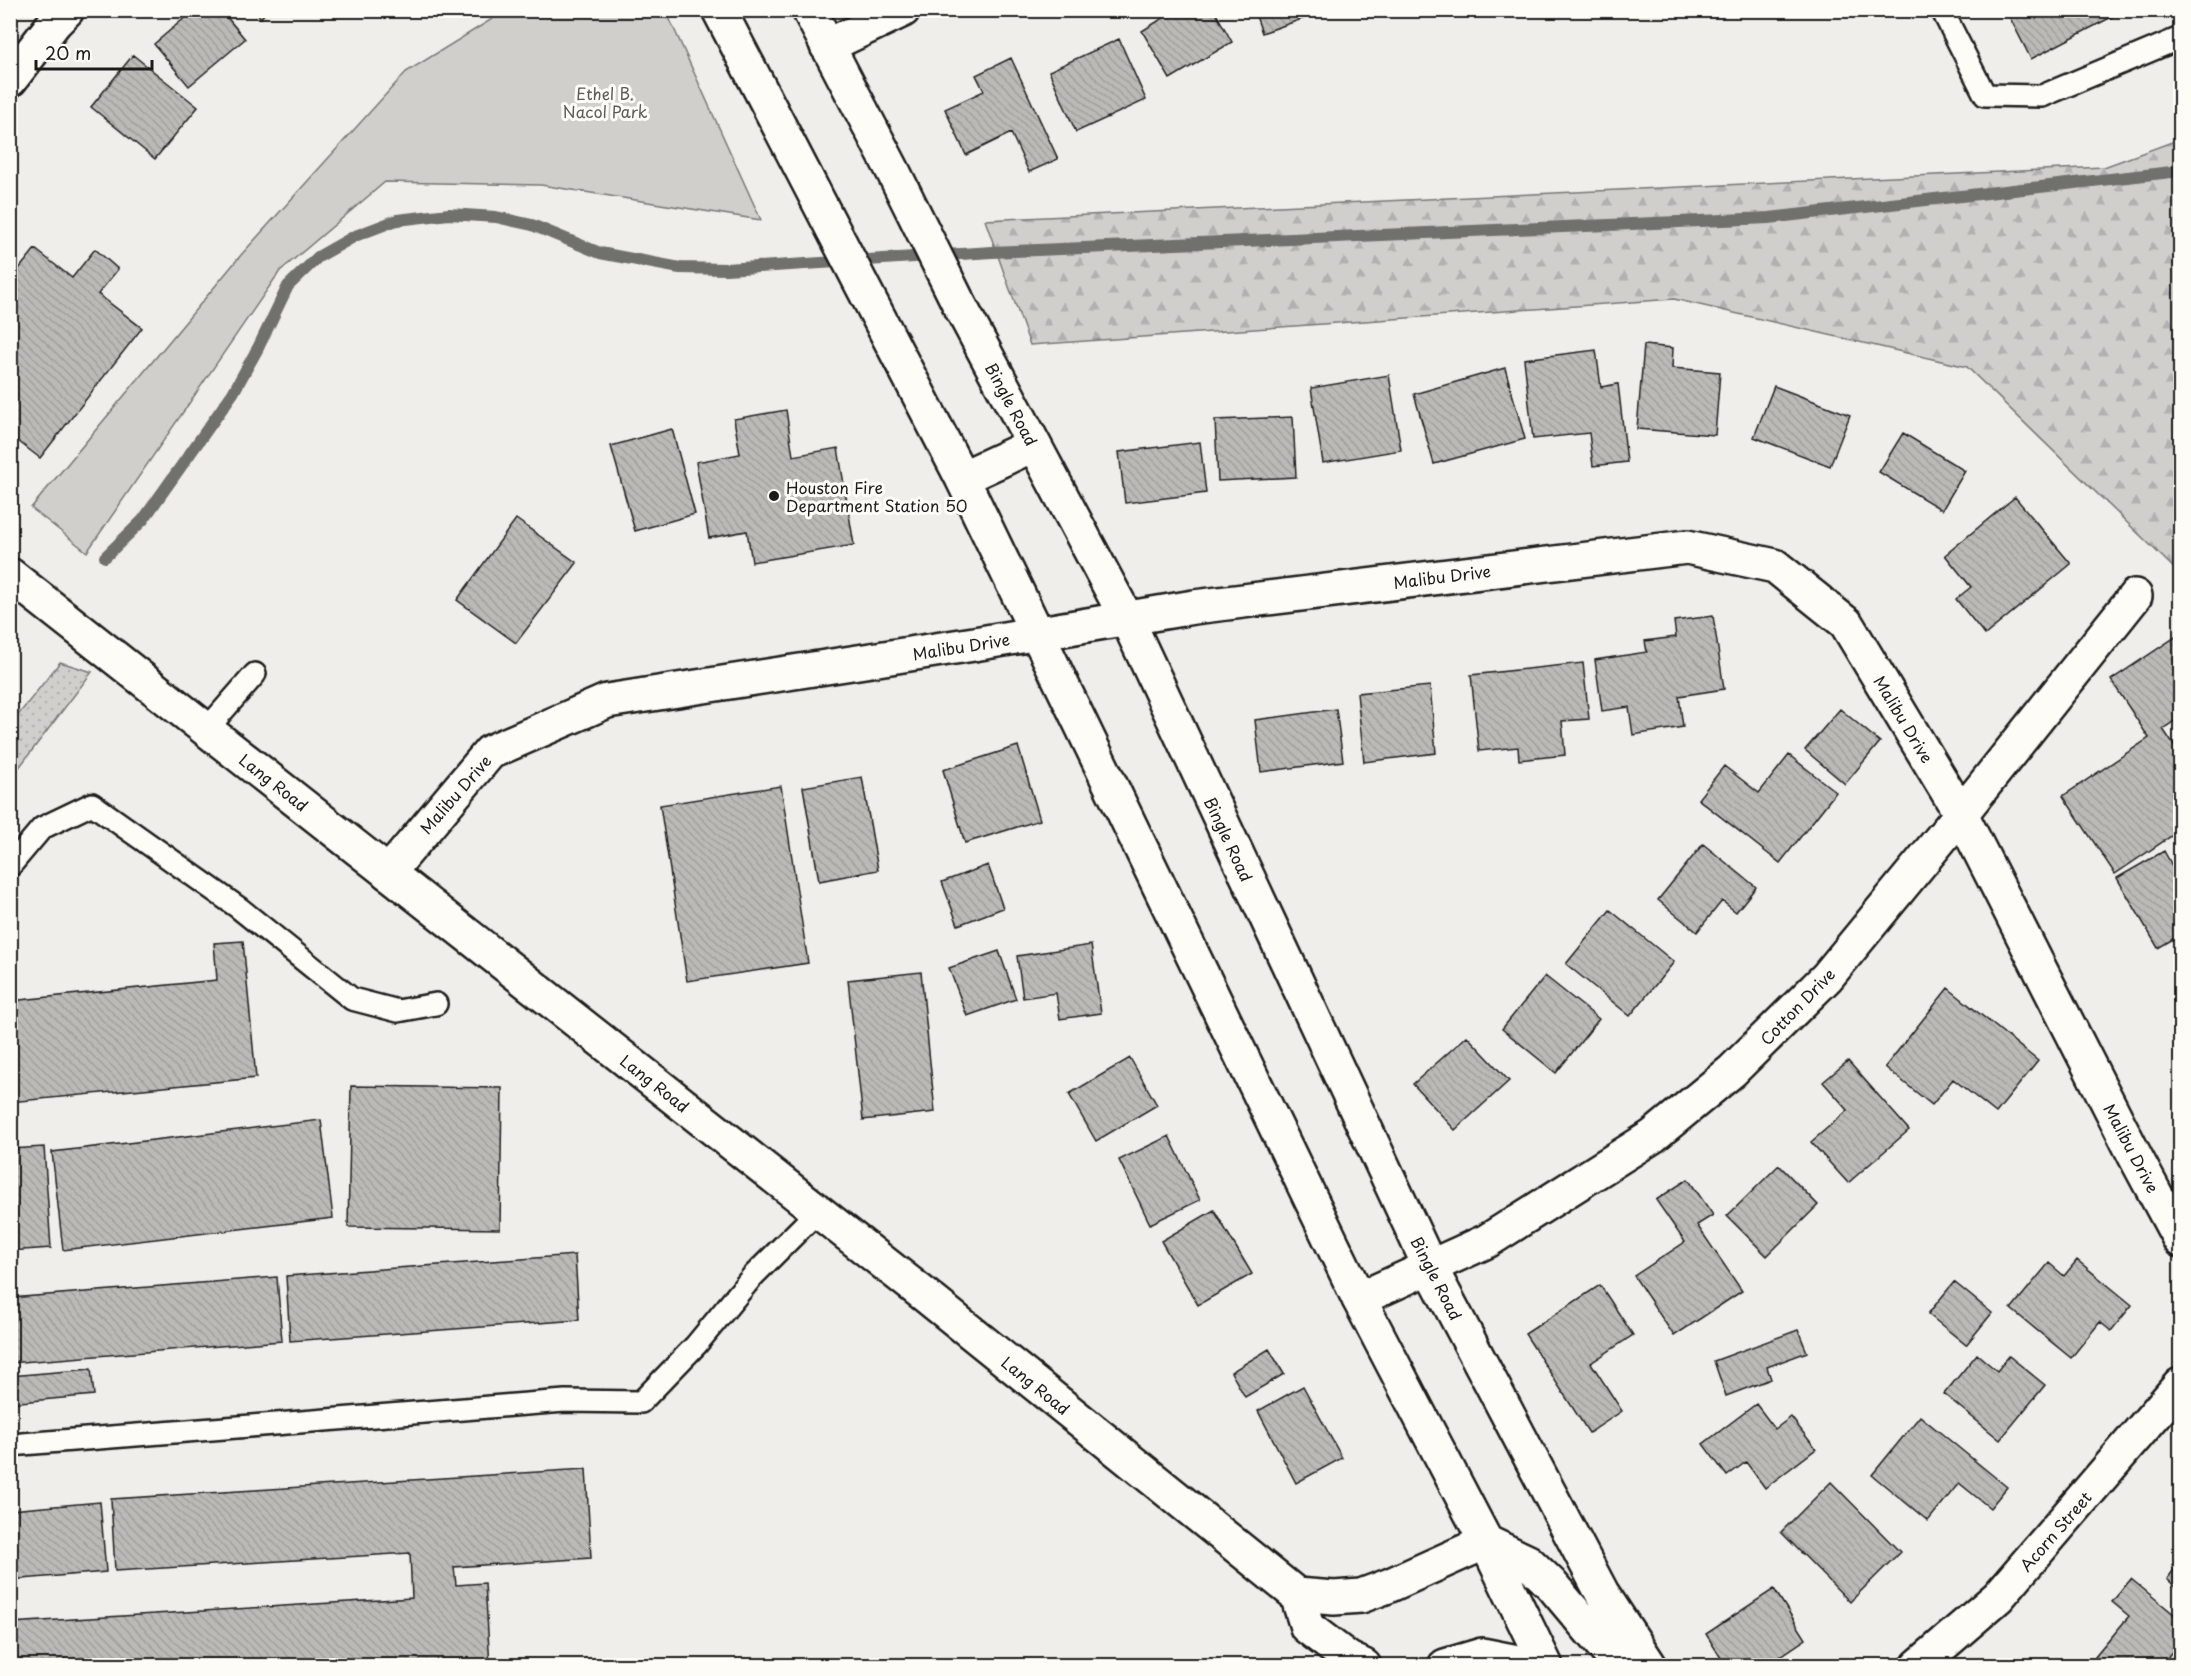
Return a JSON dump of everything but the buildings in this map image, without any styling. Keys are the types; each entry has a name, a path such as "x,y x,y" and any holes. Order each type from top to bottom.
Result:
{"street":[{"path":"719,10 962,478 1359,1299 1486,1542 1546,1665"},
{"name":"Bingle Road","path":"809,10 958,302 1127,618 1430,1267 1602,1593 1650,1665"},
{"path":"827,46 903,10"},
{"path":"10,80 54,14"},
{"path":"962,478 1033,445"},
{"name":"Malibu Drive","path":"388,873 490,752 607,701 1194,607 1417,578 1687,547 1775,566 1846,622 1961,814 2136,1158 2181,1240"},
{"name":"Lang Road","path":"10,574 927,1296 1298,1595"},
{"name":"Cotton Drive","path":"1359,1299 1487,1241 1653,1136 1732,1071 1827,977 2135,596"},
{"name":"Acorn Street","path":"1918,1665 1998,1597 2181,1385"},
{"path":"1364,1665 1348,1659 1307,1627 1298,1595 1334,1598 1361,1596 1486,1542 1528,1562 1551,1584 1620,1665"},
{"path":"1445,1665 1482,1655 1538,1665"}],"lane":[{"path":"1942,10 1985,95 2042,96 2181,38"},
{"path":"207,729 255,674"},
{"path":"10,866 42,828 92,804 239,908 352,999 398,1011 436,1004"},
{"path":"10,1445 565,1401 641,1402 696,1346 752,1277 818,1211"}],"green space":[{"name":"Ethel B. Nacol Park","path":"505,11 666,11 761,220 541,185 385,182 280,271 87,552 31,508 241,255 406,72"},
{"path":"2180,139 2180,574 1967,367 1674,299 1030,345 985,220 2104,167"},
{"path":"60,662 92,672 11,778 11,724"}],"waterway":[{"path":"105,557 143,520 233,393 288,286 318,257 355,236 397,220 449,214 496,217 532,225 600,253 680,268 726,269 992,252 1769,218 2180,171"}],"place":[{"name":"Houston Fire Department Station 50","path":"774,496"}]}
